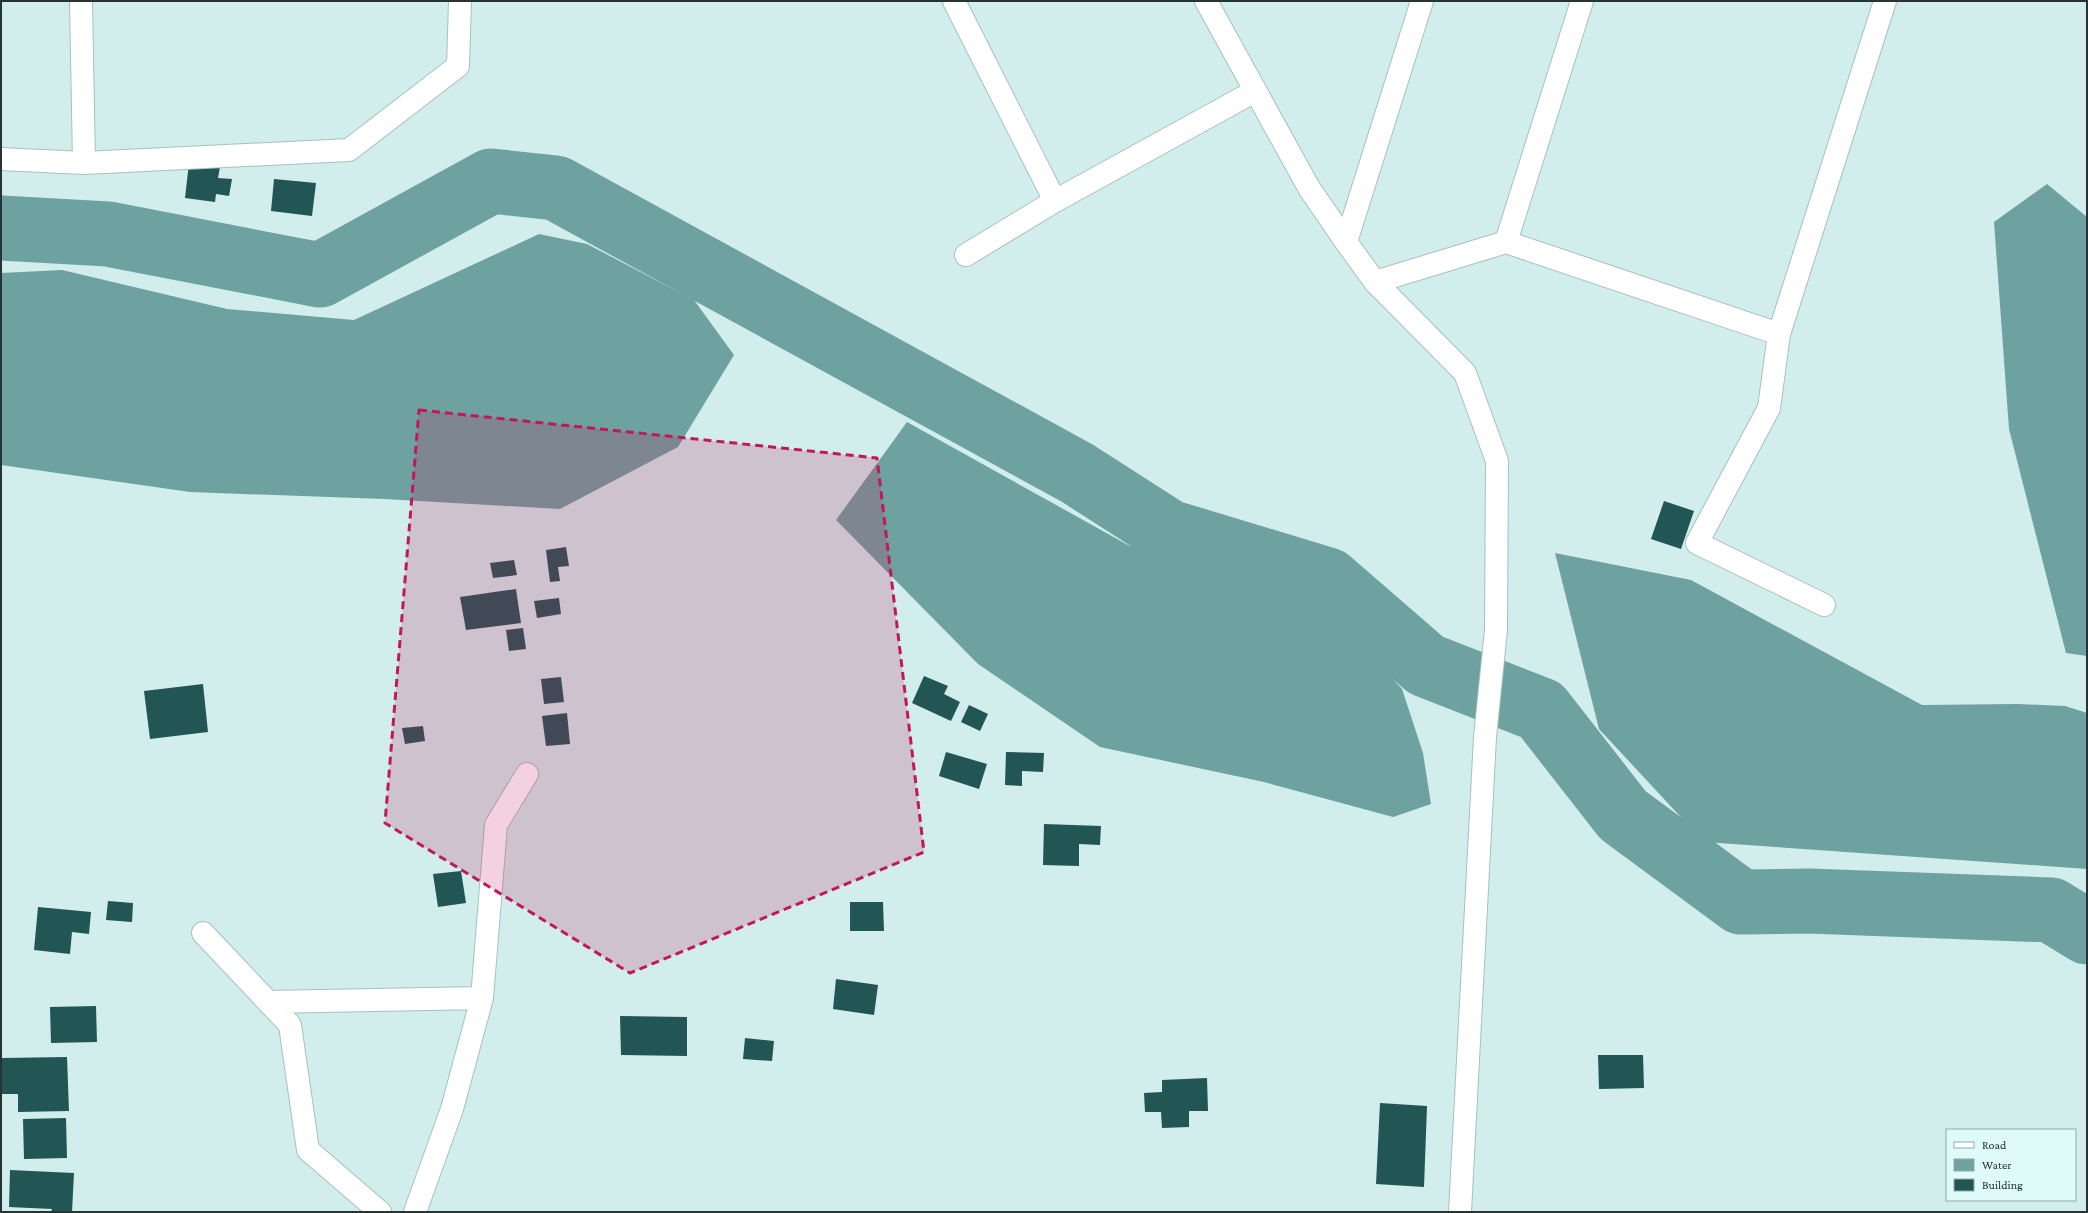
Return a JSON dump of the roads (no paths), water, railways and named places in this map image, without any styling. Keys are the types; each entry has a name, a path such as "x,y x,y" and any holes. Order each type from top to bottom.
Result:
{"street":[{"path":"81,1 84,163"},
{"path":"1,159 84,163 349,150 458,66 460,1"},
{"path":"954,1 1055,201"},
{"path":"1206,1 1309,188 1346,242 1374,282 1465,373 1497,462 1496,630 1485,737 1460,1212"},
{"path":"1346,242 1422,1"},
{"path":"1506,242 1582,1"},
{"path":"1824,605 1696,543 1769,408 1780,334 1885,1"},
{"path":"966,255 1055,201 1255,91"},
{"path":"1374,282 1506,242 1780,334"},
{"path":"415,1212 452,1110 482,998 496,825 527,774"},
{"path":"203,933 290,1025 308,1150 380,1212"},
{"path":"268,1002 482,998"}],"water":[{"path":"2047,184 2087,217 2087,656 2066,653 2009,429 1994,222"},
{"path":"539,234 587,244 694,300 734,355 678,447 560,509 384,499 190,492 1,465 1,273 62,270 227,309 354,320"},
{"path":"907,422 1128,545 1329,610 1402,689 1423,753 1431,804 1393,817 1264,782 1100,747 978,664 836,520"},
{"path":"1555,553 1691,580 1922,705 2018,704 2065,706 2087,713 2087,869 1704,842 1599,729"}],"waterway":[{"path":"1,228 108,234 320,275 491,181 556,188 1077,473 1169,532 1328,580 1426,665 1541,710 1623,815 1741,902 1809,901 2051,910 2087,932"}]}
